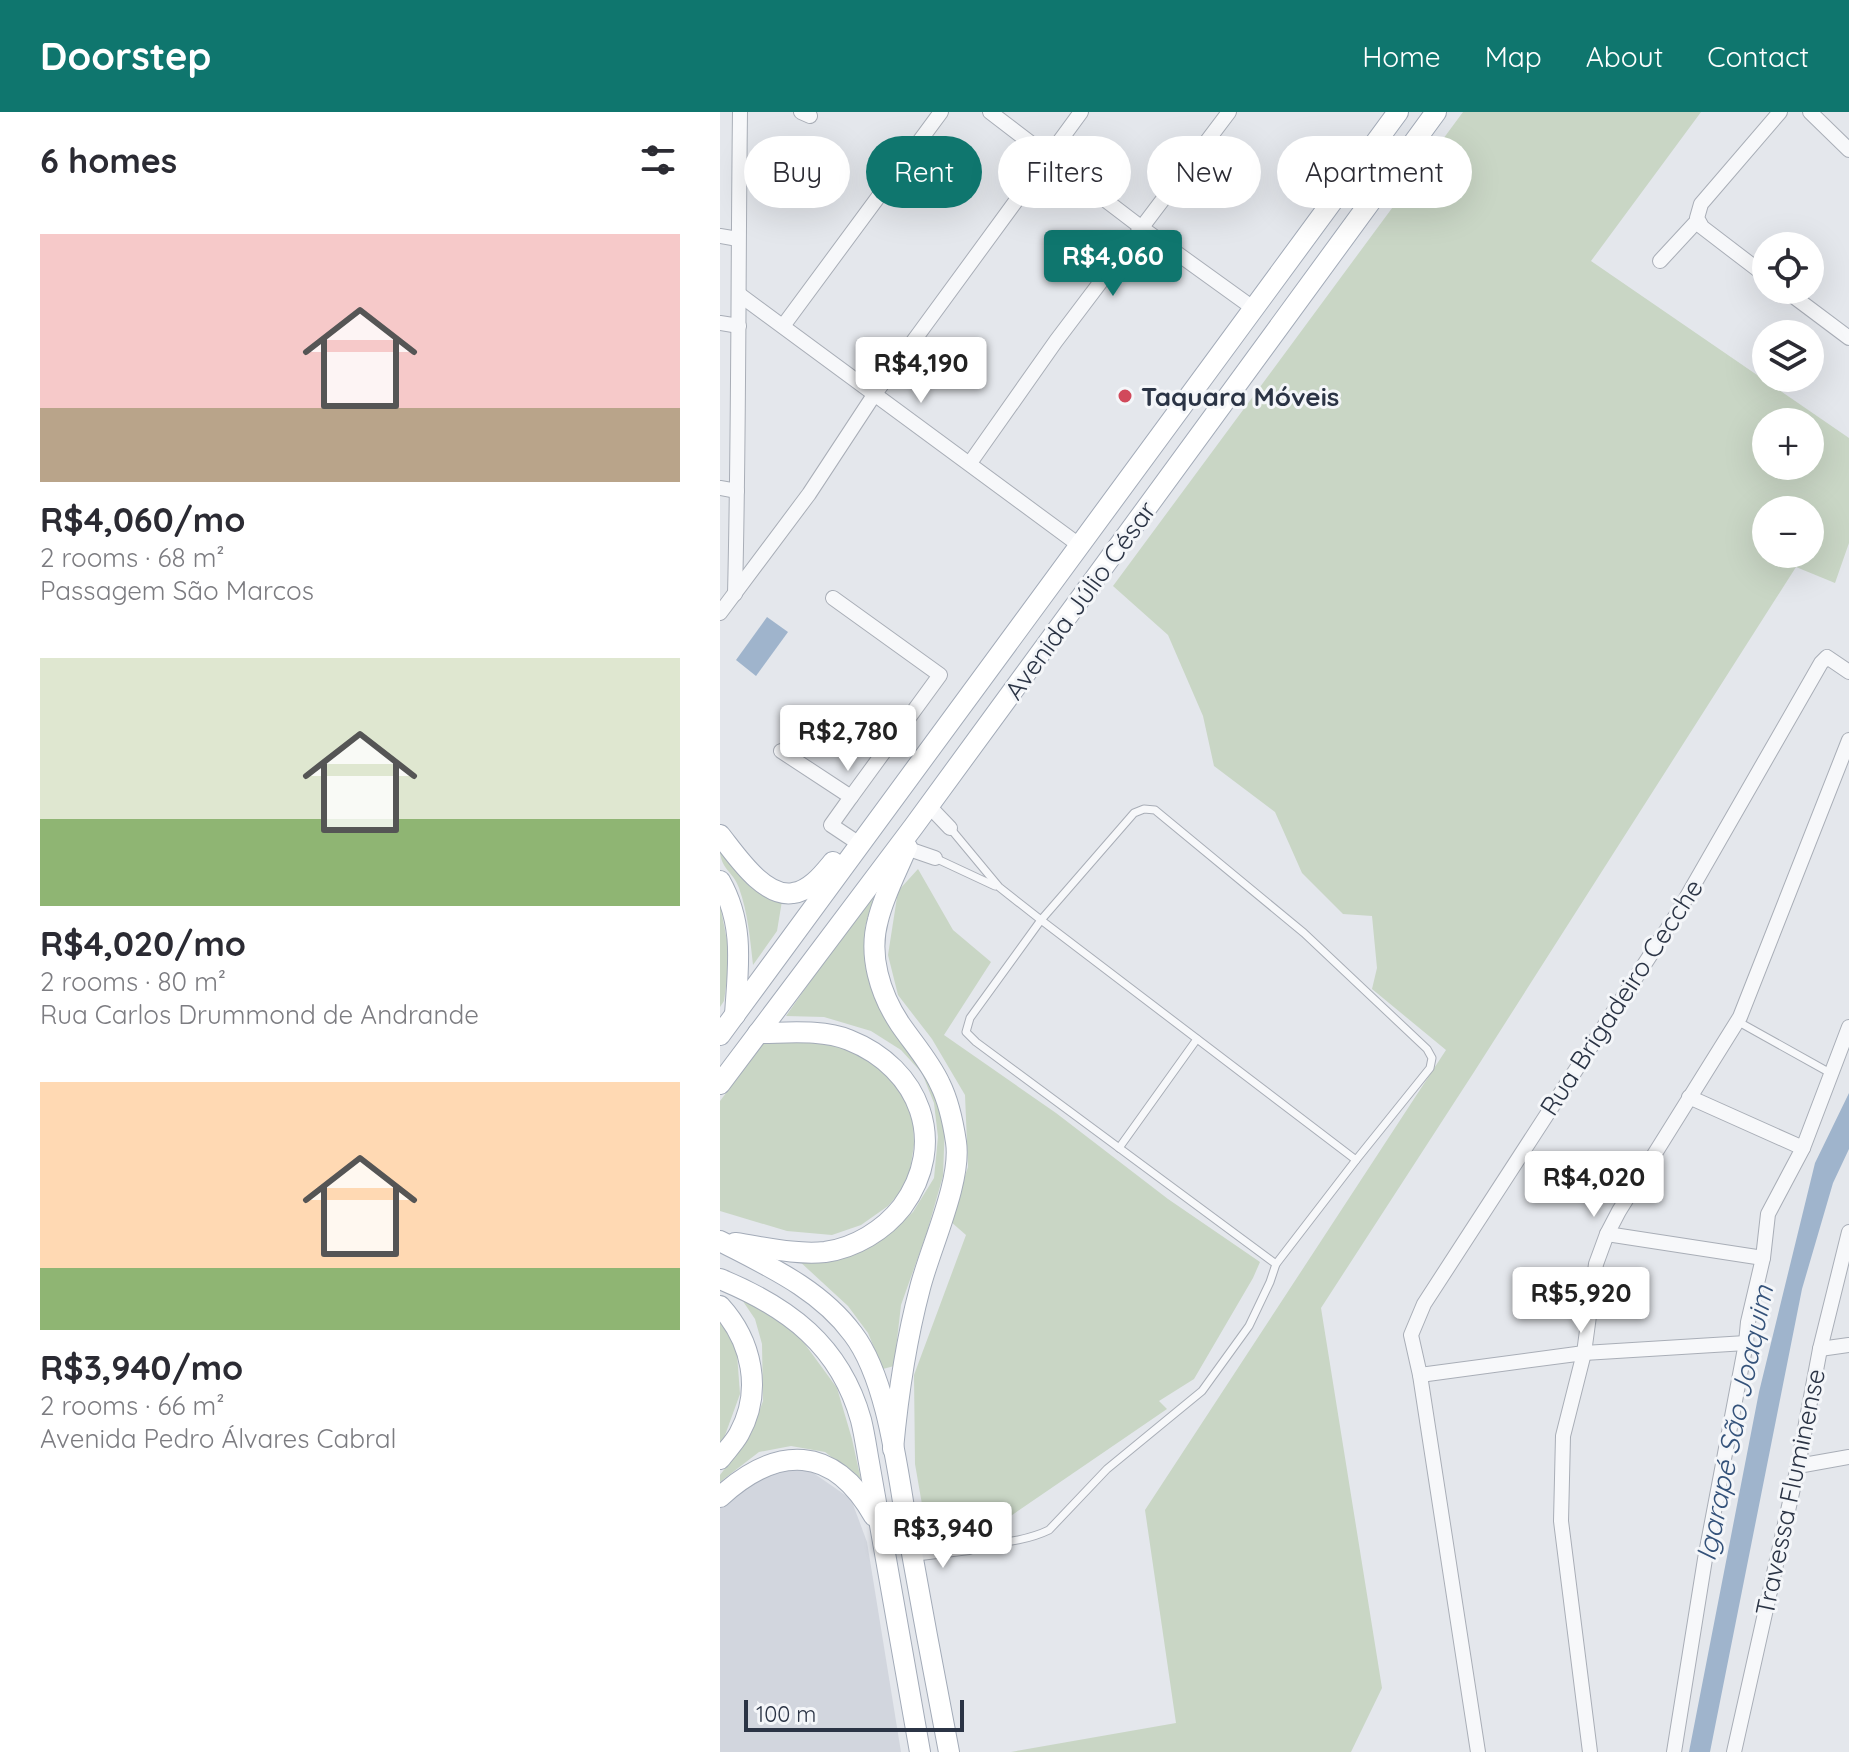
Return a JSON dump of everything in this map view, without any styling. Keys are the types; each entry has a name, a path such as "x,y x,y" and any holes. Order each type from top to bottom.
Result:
{"main road":[{"name":"Avenida Júlio César","path":"720,1035 1398,112"},
{"name":"Avenida Júlio César","path":"720,1084 929,806 1436,112"},
{"path":"720,835 749,871 769,887 788,894 796,893 819,879 877,802 907,780"},
{"path":"893,1449 905,1354 921,1286 954,1179 957,1147 952,1117 940,1082 899,1022 876,970 878,920 914,826"},
{"path":"720,881 730,898 737,928 735,1015"},
{"path":"720,1240 795,1252 827,1252 850,1245 867,1238 895,1216 915,1187 924,1160 926,1142 922,1113 910,1087 892,1065 845,1038 758,1033"},
{"path":"720,1240 788,1276 830,1308 854,1335 868,1359 878,1386 893,1449 949,1752"},
{"path":"720,1279 766,1300 801,1323 827,1350 860,1418 920,1752"},
{"path":"720,1306 742,1337 749,1355 752,1377 751,1402 746,1420 720,1459"},
{"path":"720,1497 753,1471 768,1465 799,1459 816,1462 855,1489 881,1528"}],"street":[{"path":"735,594 740,112"},
{"path":"783,326 941,112"},
{"path":"990,112 1023,136"},
{"path":"1064,136 1081,112"},
{"path":"970,463 1056,341 1229,112"},
{"path":"1660,261 1697,221 1701,204 1780,112"},
{"path":"1810,112 1849,150"},
{"path":"720,613 809,494 874,395 1012,208"},
{"path":"1116,208 1253,308"},
{"path":"1697,221 1752,265"},
{"path":"720,236 738,239"},
{"path":"740,295 1079,545"},
{"path":"1804,304 1849,338"},
{"path":"720,323 739,326"},
{"path":"720,406 737,409"},
{"path":"720,488 737,491"},
{"path":"833,598 940,675 831,825 852,839"},
{"name":"Rua Brigadeiro Cecche","path":"1478,1752 1420,1375 1411,1335 1424,1304 1677,914 1821,663 1827,657 1849,672"},
{"path":"1590,1752 1561,1521 1563,1436 1584,1353 1596,1264 1607,1234 1737,1021 1849,740"},
{"path":"781,751 851,797"},
{"path":"929,806 950,828"},
{"path":"906,848 935,858"},
{"path":"1674,1752 1705,1559 1748,1322 1763,1258 1768,1214 1803,1148 1849,1027"},
{"path":"1689,1097 1803,1148"},
{"name":"Travessa Fluminense","path":"1734,1752 1798,1466 1820,1349 1849,1232"},
{"path":"1607,1234 1763,1258"},
{"path":"1420,1375 1584,1353 1746,1343"},
{"path":"1820,1349 1849,1345"},
{"path":"1798,1466 1849,1457"},
{"path":"912,1554 969,1547"}],"lane":[{"path":"969,1547 1017,1541 1049,1530 1107,1469 1202,1391 1249,1326 1276,1264 1430,1068 1432,1058 1427,1049 1304,933 1155,810 1144,809 1134,813 1041,920 970,1018 966,1032 1276,1264"},
{"path":"950,828 999,887 1356,1160"},
{"path":"935,858 999,887"},
{"path":"1737,1021 1832,1074"},
{"path":"1119,1148 1197,1039"}],"shaded area":[{"path":"809,1470 851,1499 867,1542 901,1752 720,1752 720,1506 769,1471"}],"green space":[{"path":"1463,112 1701,112 1591,261 1752,371 1752,392 1782,392 1805,408 1752,408 1752,480 1824,480 1824,421 1849,438 1849,543 1835,583 1798,568 1824,568 1824,496 1752,496 1752,568 1795,568 1321,1308 1382,1688 1351,1752 1011,1752 1176,1723 1145,1510 1446,1050 1372,989 1377,968 1372,916 1343,914 1302,873 1275,812 1214,766 1203,716 1168,635 1113,586 1392,208 1472,208 1472,136 1445,136"},
{"path":"720,849 782,901 777,931 753,965 742,897 724,866"},
{"path":"918,869 953,930 991,962 944,1035 1056,1113 1168,1199 1260,1262 1194,1379 1159,1401 1167,1409 996,1526 928,1539 915,1464 914,1375 966,1235 950,1221 968,1167 965,1095 932,1039 898,995 888,955 898,891"},
{"path":"877,886 865,927 865,966 888,1017 937,1092 945,1123 943,1176 901,1305 894,1366 883,1369 868,1333 848,1306 797,1259 837,1256 889,1234 913,1212 934,1178 938,1137 934,1103 922,1073 901,1050 871,1031 824,1017 786,1016"},
{"path":"720,905 730,956 724,1001 720,1007"},
{"path":"766,1040 821,1040 852,1048 890,1074 913,1112 914,1145 908,1183 888,1206 861,1225 832,1235 787,1231 720,1211 720,1101"},
{"path":"736,1291 799,1336 837,1388 861,1480 825,1452 791,1446 759,1452 720,1482 720,1475 751,1434 763,1401 762,1344 755,1319"},
{"path":"720,1315 737,1354 740,1394 720,1442"}],"water":[{"path":"767,617 788,632 756,676 736,660"},
{"path":"1849,1093 1849,1149 1833,1183 1802,1289 1710,1752 1689,1752 1759,1392 1815,1163"}],"place":[{"name":"Taquara Móveis","path":"1125,396"}],"water label":[{"name":"Igarapé São Joaquim","path":"1734,1423"}]}
